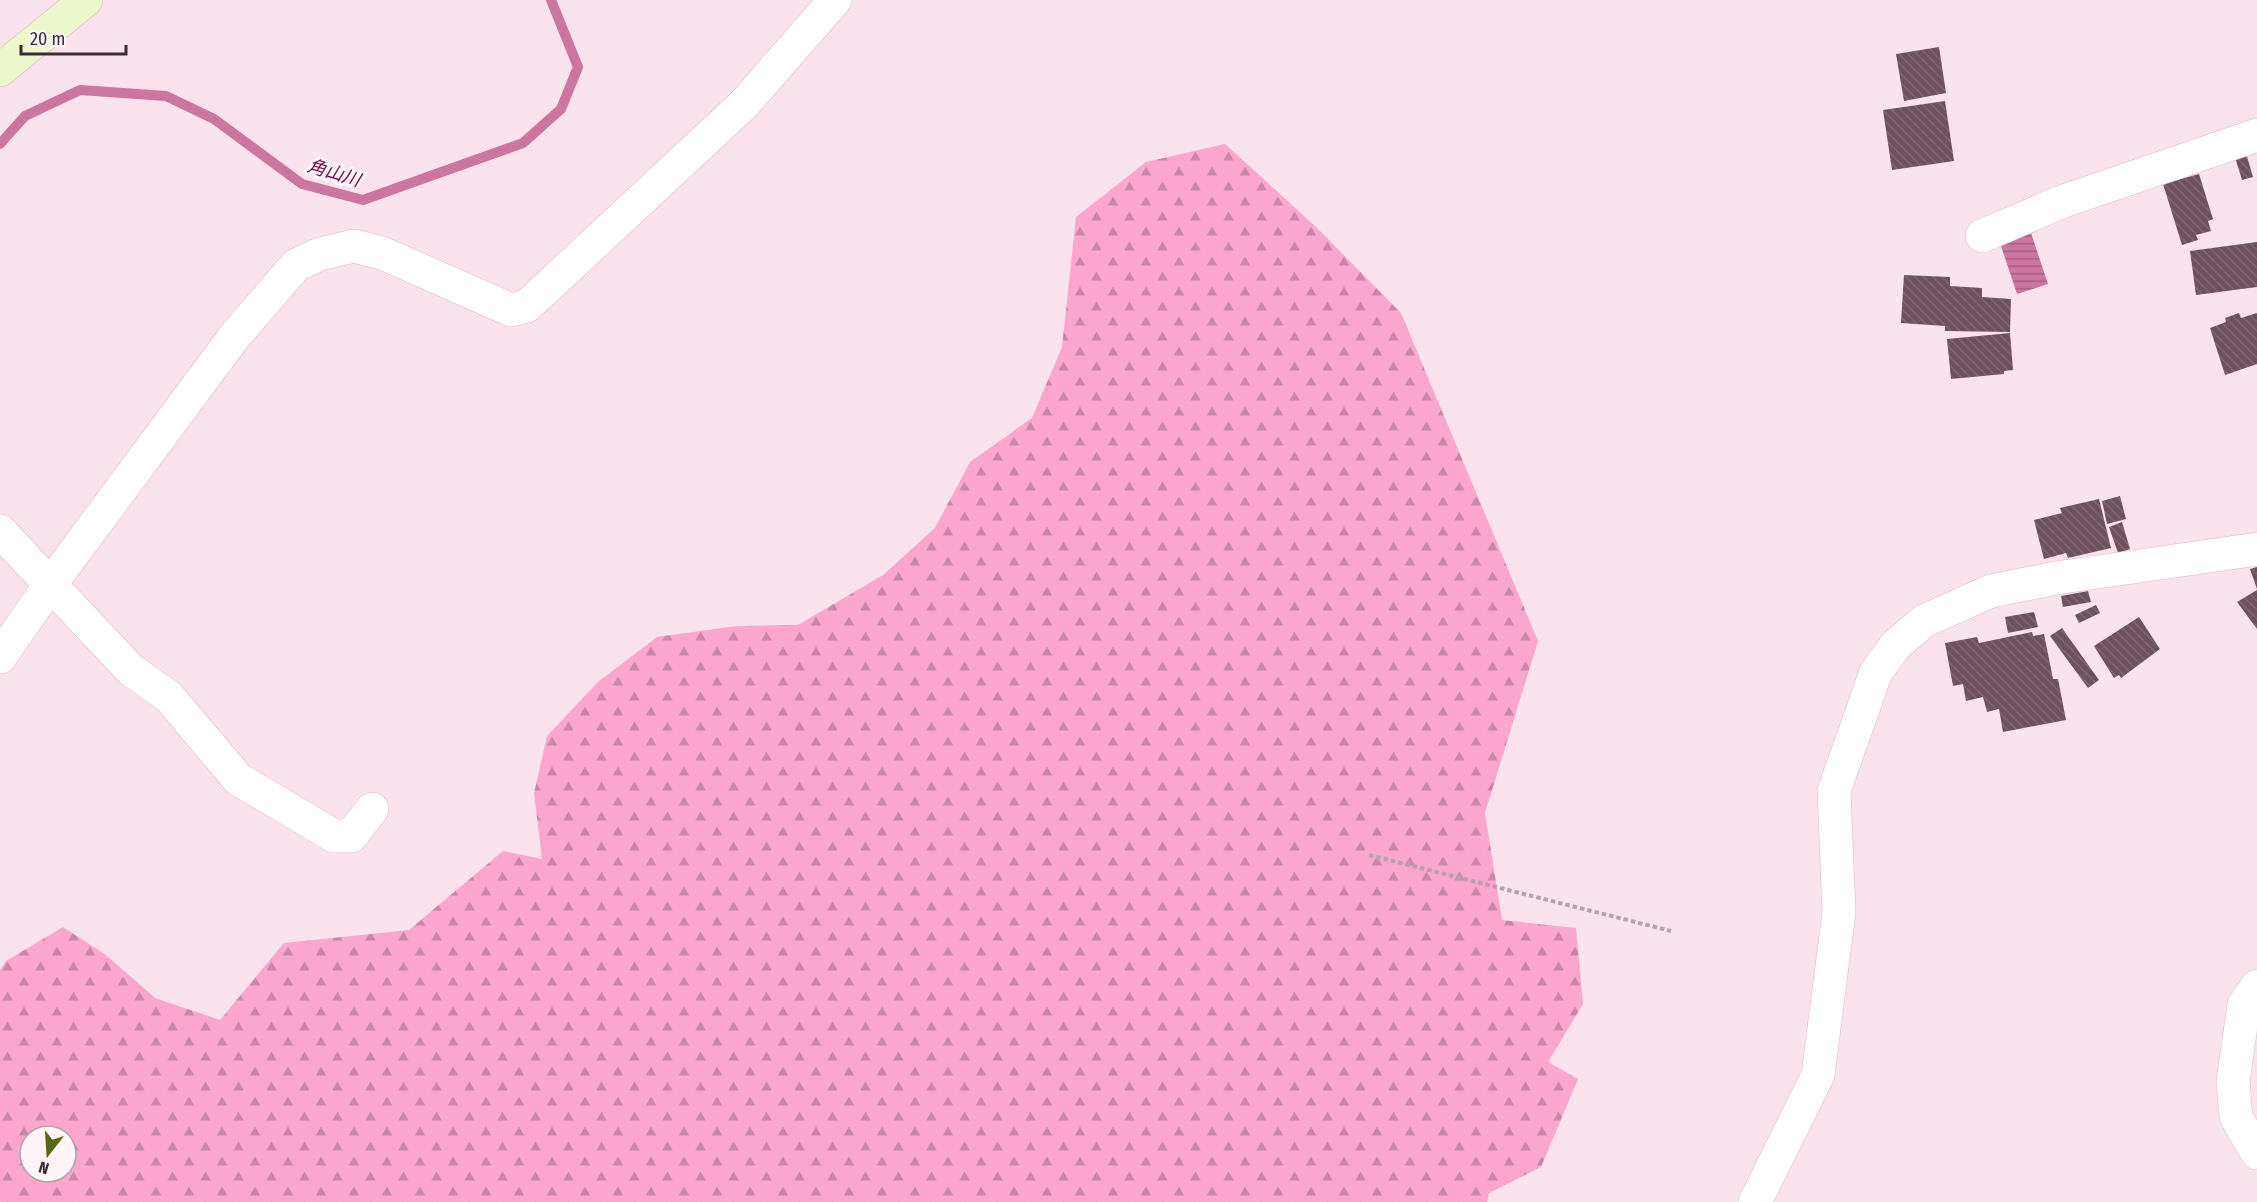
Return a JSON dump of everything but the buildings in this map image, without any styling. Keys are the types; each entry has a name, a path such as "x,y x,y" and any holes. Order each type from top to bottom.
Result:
{"main road":[{"path":"0,70 86,0"}],"street":[{"path":"0,657 50,585 234,338 296,265 320,254 354,246 382,252 511,310 527,306 744,104 835,0"},
{"path":"1982,236 2061,202 2257,135"},
{"path":"0,531 131,670 169,697 238,779 334,836 351,836 372,809"},
{"path":"1755,1202 1818,1075 1839,912 1834,791 1876,672 1896,645 1924,621 1991,591 2056,578 2257,549"},
{"path":"2257,986 2244,1005 2233,1081 2236,1117 2257,1153"}],"path":[{"path":"1369,855 1671,931"}],"green space":[{"path":"1225,144 1316,227 1401,313 1538,641 1485,813 1502,920 1576,928 1583,1004 1548,1062 1578,1079 1541,1167 1489,1193 1487,1202 0,1202 0,970 6,961 63,927 106,955 155,998 220,1020 284,943 409,930 503,851 542,859 534,793 547,736 598,682 657,637 737,626 798,625 883,575 935,528 970,462 1032,418 1062,347 1076,217 1146,162"}],"shaded area":[{"path":"2029,227 2048,284 2017,294 1998,237"}],"waterway":[{"name":"角山川","path":"0,144 25,116 80,90 166,96 214,119 302,184 363,200 523,143 561,109 578,67 551,0"}]}
